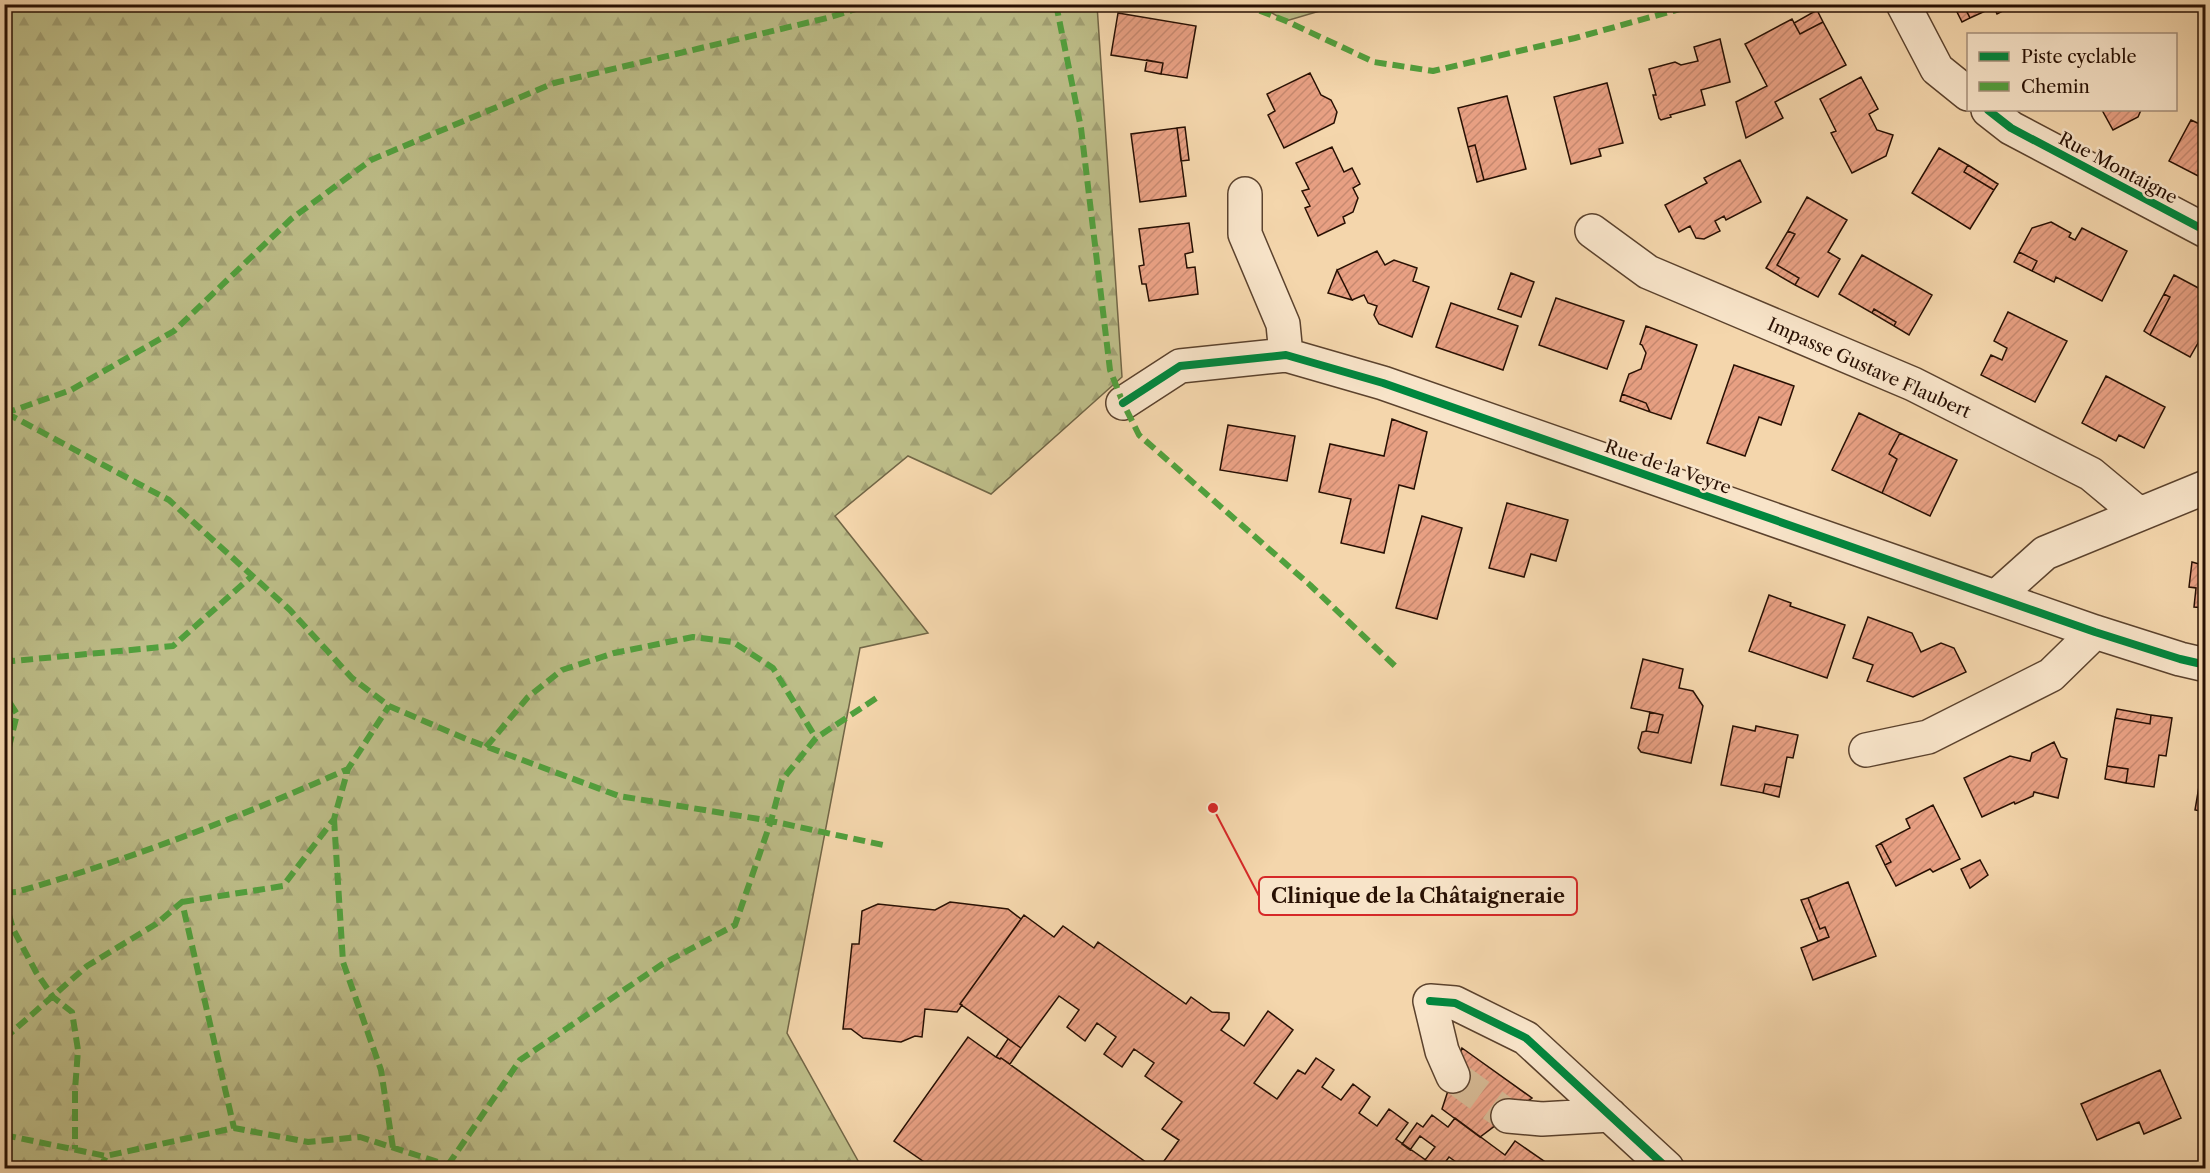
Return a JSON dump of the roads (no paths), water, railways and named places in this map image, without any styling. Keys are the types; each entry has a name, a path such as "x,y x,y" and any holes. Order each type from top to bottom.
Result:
{"street":[{"path":"1903,4 1937,69 1967,93"},
{"name":"Rue Montaigne","path":"1989,111 2011,128 2205,231"},
{"path":"1245,194 1245,234 1283,324 1286,355"},
{"name":"Impasse Gustave Flaubert","path":"1592,231 1648,272 1912,384 2091,474 2139,514"},
{"name":"Rue de la Veyre","path":"1123,403 1180,366 1286,355 1383,383 2095,632 2180,659 2205,664"},
{"path":"1997,596 2045,553 2205,487"},
{"path":"1866,750 1928,737 2051,675 2095,632"},
{"path":"1453,1076 1442,1051 1430,1001 1455,1003 1526,1038 1667,1168"},
{"path":"1508,1116 1542,1119 1610,1115"}],"tunnel":[{"path":"1453,1076 1508,1116"}],"place":[{"name":"Clinique de la Châtaigneraie","path":"1213,808"}]}
